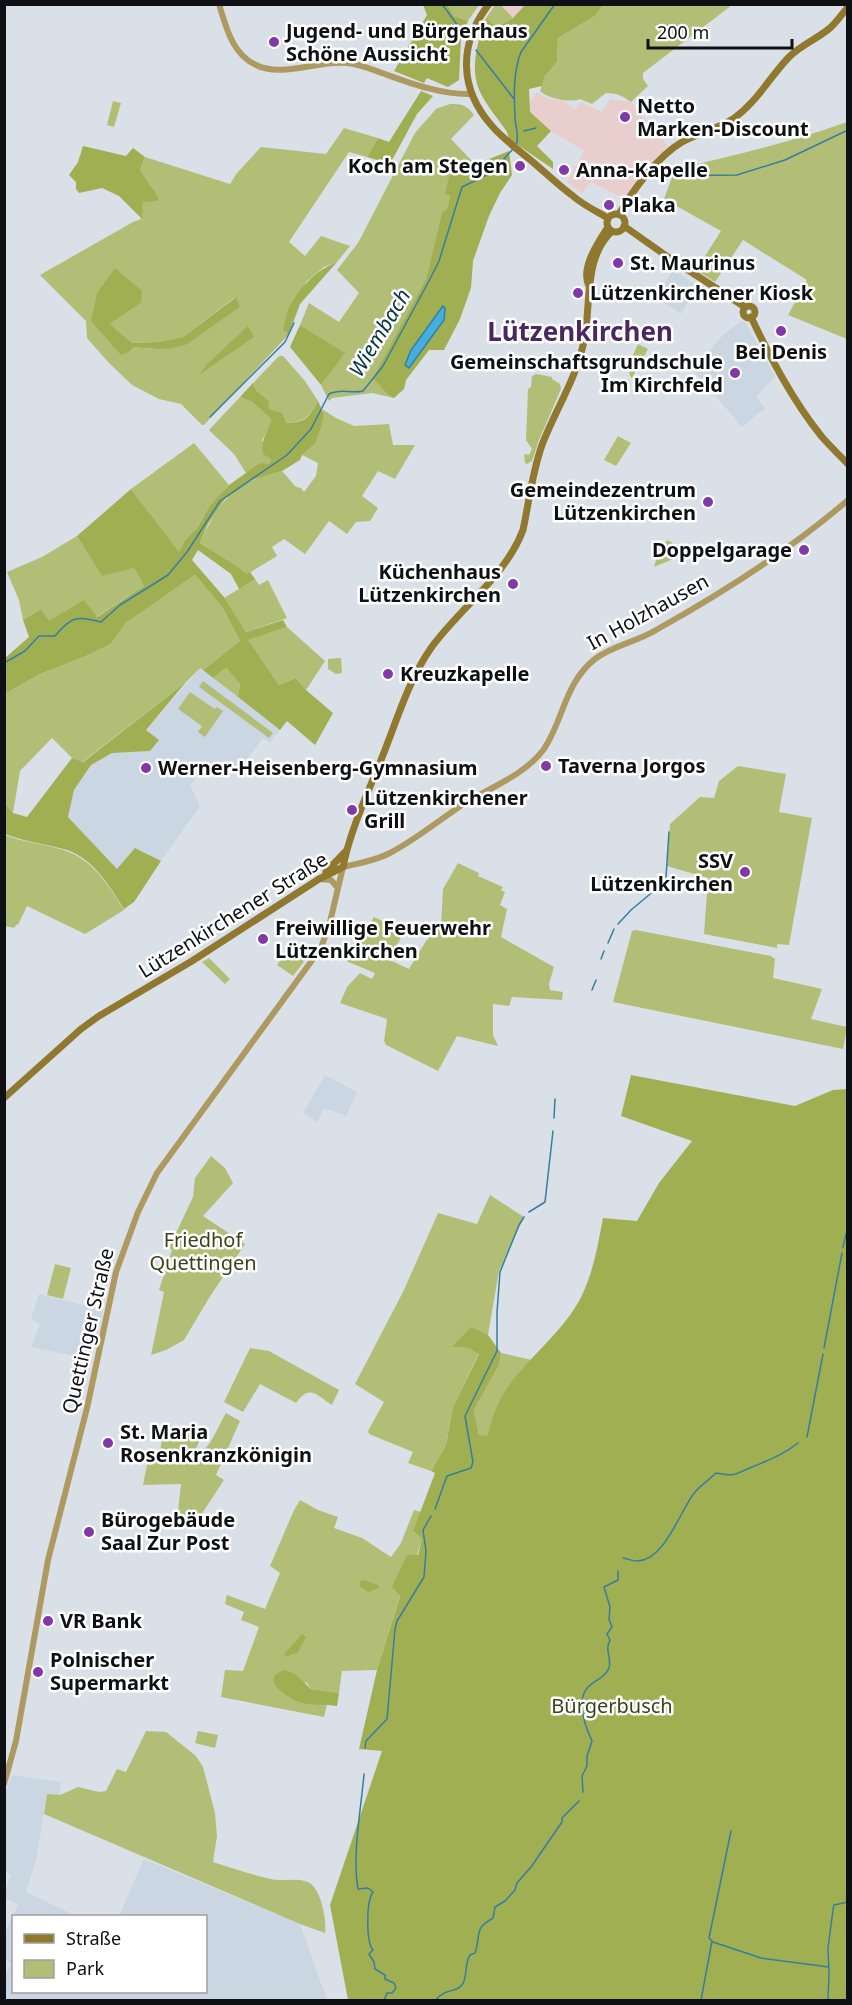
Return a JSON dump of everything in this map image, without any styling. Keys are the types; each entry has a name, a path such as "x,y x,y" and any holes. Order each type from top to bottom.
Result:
{"main road":[{"path":"488,5 475,26 468,46 466,64 471,94 488,121 573,197 608,218 610,229 617,231 624,226"},
{"path":"619,214 652,168 667,154 682,142 723,125 742,112 759,96 786,60 831,27 848,7"},
{"path":"608,218 613,214 619,214"},
{"path":"619,214 624,220 624,226"},
{"path":"624,226 745,307 749,305 754,308 755,314 752,317 776,367 798,404 822,436 848,464"},
{"name":"Lützenkirchener Straße","path":"4,1098 81,1029 99,1016 192,961 319,879 343,867 346,850 409,689 421,665 436,642 504,564 518,543 541,449 580,360 586,332 589,286 596,257 610,229"},
{"path":"319,879 346,850"}],"street":[{"path":"219,4 226,29 236,48 246,59 259,67 279,70 327,63 347,63 367,67 443,93 471,94"},
{"name":"In Holzhausen","path":"343,867 373,861 390,853 470,801 522,771 545,747 568,694 582,672 594,660 611,649 657,630 752,573 803,537 848,500"},
{"path":"346,850 350,860 357,864"},
{"name":"Quettinger Straße","path":"4,1784 12,1762 21,1719 48,1560 87,1408 107,1308 119,1262 142,1203 157,1173 321,948 330,922 343,867"},
{"path":"319,879 332,880 337,887"}],"shaded area":[{"path":"500,5 525,5 513,18"},
{"path":"537,92 546,98 563,101 575,109 581,102 602,112 610,99 631,102 668,146 646,170 625,199 591,182 582,194 567,182 584,151 551,131 529,112 529,102"},
{"name":"St. Maurinus","path":"673,270 698,286 681,314 656,297"},
{"name":"Gemeinschaftsgrundschule Im Kirchfeld","path":"741,321 745,322 775,377 756,397 765,408 742,427 693,370 723,335"},
{"name":"Werner-Heisenberg-Gymnasium","path":"200,668 280,730 270,743 263,738 238,771 207,765 190,785 200,806 161,861 135,848 117,870 68,817 74,790 91,765 112,753 150,751 146,730"},
{"path":"325,1075 357,1092 346,1116 324,1108 317,1122 303,1113"},
{"path":"39,1294 103,1310 99,1331 89,1359 31,1347 40,1324 31,1319"},
{"path":"12,1775 61,1782 60,1795 47,1794 36,1860 26,1892 74,1915 13,1915 18,1905 4,1897 11,1875 5,1872 5,1793"},
{"path":"144,1859 300,1924 327,2000 5,2000 4,1977 11,1964 5,1959 5,1933 12,1918 12,1993 207,1993 207,1915 119,1915"}],"green space":[{"path":"500,4 513,18 497,27 486,18 495,5"},
{"path":"423,5 448,5 454,16 468,21 461,39 459,80 448,87 427,78 424,83 394,71 427,15"},
{"path":"448,5 479,5 468,21 454,16"},
{"path":"525,5 603,5 595,16 558,38 557,62 545,76 542,86 529,89 530,112 551,131 537,146 553,162 553,169 509,139 507,132 480,92 475,74 478,45 486,18 497,27 513,18"},
{"path":"603,5 732,5 643,73 643,79 648,86 631,102 610,93 606,93 592,104 580,99 560,100 544,94 540,91 545,76 557,62 558,38 595,16"},
{"path":"421,91 433,96 417,114 390,164 367,157 378,138 389,142"},
{"path":"113,101 121,103 114,127 107,125"},
{"path":"450,104 464,106 474,115 451,139 475,164 449,175 446,194 450,196 447,209 442,212 426,279 374,378 388,395 394,398 372,393 332,398 329,401 321,385 344,353 300,325 309,303 339,322 359,293 337,270 358,243 415,133 436,109"},
{"path":"847,122 847,339 788,315 807,280 743,240 715,282 696,270 721,231 664,199 675,169 762,148"},
{"path":"344,128 378,138 367,157 349,152 289,242 305,256 321,236 350,246 337,262 324,267 306,282 284,330 289,334 204,425 181,404 159,399 132,385 87,338 86,321 40,275 141,219 143,200 153,189 140,170 145,157 230,184 261,147 326,154","holes":["235,297 240,307 179,347 151,349 134,347 129,352 91,321 141,303 110,324 132,343 158,342 183,337"]},
{"path":"83,146 126,156 133,148 145,157 140,170 159,200 143,201 142,219 119,196 102,188 79,193 76,189 76,182 69,175 78,162"},
{"path":"509,151 512,175 489,216 473,261 471,288 460,319 444,350 429,350 406,380 404,389 394,398 388,395 373,378 426,279 442,212 447,209 450,196 445,194 449,175","holes":["441,308 445,308 444,320 409,368 430,325"]},
{"path":"337,262 300,304 289,334 283,330 289,307 298,293 315,274"},
{"path":"115,268 142,291 141,303 110,324 132,343 158,342 183,337 236,297 240,307 187,344 168,349 134,347 121,355 91,321 97,293"},
{"path":"300,325 345,353 321,385 290,347"},
{"path":"248,326 254,337 200,374 207,364"},
{"path":"638,344 648,349 632,378 628,366"},
{"path":"279,356 283,356 305,381 318,401 309,415 302,420 286,423 268,409 268,400 256,390 253,383"},
{"path":"536,374 552,377 560,384 561,389 532,461 527,464 524,454 529,455 532,449 526,440 528,389 531,387 532,376"},
{"path":"253,383 256,390 268,400 269,409 282,413 286,423 298,422 306,418 318,401 324,414 321,427 315,444 302,455 300,460 282,471 251,480 225,499 208,524 200,543 246,574 250,572 255,579 239,589 231,574 198,550 192,560 224,597 246,632 283,620 287,627 248,640 279,685 296,678 306,690 333,713 315,745 287,721 280,730 238,697 240,684 226,668 213,678 203,670 240,641 222,607 195,575 126,623 111,644 38,675 5,694 5,658 29,637 23,620 41,609 49,621 84,600 97,617 144,586 134,568 102,576 77,536 131,489 179,552 185,540 198,527 210,505 229,485 260,463 269,464 271,459 263,454 263,448 271,419 252,402 240,397"},
{"path":"240,397 252,402 271,419 269,429 262,440 271,459 269,464 246,473 234,454 209,430"},
{"path":"322,409 354,426 389,424 393,445 415,445 395,479 378,471 362,496 378,508 370,521 356,522 347,534 329,521 305,554 284,539 272,547 277,556 246,575 240,568 200,543 209,524 226,499 250,481 282,471 296,487 301,488 304,492 316,476 318,463 302,455 315,444 324,414"},
{"path":"618,436 631,443 616,466 604,460"},
{"path":"194,443 229,485 210,505 198,527 185,540 179,553 131,489"},
{"path":"77,536 102,575 134,568 144,586 96,617 48,621 41,609 23,620 19,600 7,572 42,557"},
{"path":"667,540 679,546 683,555 654,567 661,543 665,544"},
{"path":"195,575 222,607 240,641 203,670 200,668 186,682 82,762 72,758 52,738 20,771 13,813 5,803 5,694 38,675 111,644 126,623"},
{"path":"255,579 259,585 268,580 287,618 246,632 224,598"},
{"path":"287,627 325,661 306,690 296,678 279,685 247,640"},
{"path":"341,658 342,673 336,674 328,669 328,659"},
{"path":"226,668 240,684 238,697 213,678"},
{"path":"203,681 273,733 269,738 199,687"},
{"path":"186,682 146,730 159,740 150,751 112,753 91,765 74,790 68,817 117,869 135,848 161,861 134,902 124,909 100,875 77,854 5,834 5,803 13,813 27,817 72,758 83,762"},
{"path":"190,692 215,709 217,707 223,711 205,737 198,732 202,726 178,709"},
{"name":"SSV Lützenkirchen","path":"738,766 786,774 779,812 812,818 789,945 777,944 777,948 704,934 708,878 667,866 670,824 700,797 714,798 719,781"},
{"path":"5,835 61,849 78,856 101,876 124,910 85,934 27,906 18,925 14,928 5,926"},
{"path":"458,863 479,873 478,876 503,887 501,890 505,892 500,905 507,909 501,937 554,967 549,984 550,990 563,992 562,1000 512,997 509,1006 493,1004 493,1035 498,1046 457,1036 438,1071 386,1045 384,1041 387,1019 340,1003 347,987 360,973 372,979 375,973 346,961 357,935 363,936 374,917 404,931 390,960 409,969 426,941 441,925 443,889"},
{"path":"632,931 771,956 775,959 773,978 822,989 811,1019 847,1027 843,1049 613,1002"},
{"path":"289,947 306,959 293,976 277,965"},
{"path":"209,958 230,979 225,984 202,962"},
{"name":"Bürgerbusch","path":"631,1075 795,1106 833,1090 847,1089 847,2000 348,2000 330,1905 382,1751 359,1749 377,1670 400,1596 392,1587 407,1555 418,1555 422,1539 413,1531 435,1473 431,1471 446,1445 453,1407 479,1354 468,1348 452,1347 471,1327 488,1335 501,1353 499,1365 474,1410 479,1435 487,1436 497,1406 508,1388 565,1322 583,1293 593,1266 603,1218 637,1221 659,1183 692,1141 621,1116"},
{"name":"Friedhof Quettingen","path":"211,1156 225,1168 233,1183 203,1216 245,1244 184,1340 151,1355 164,1292 159,1290 172,1250 169,1248 193,1197 195,1178"},
{"path":"490,1195 524,1217 499,1271 488,1335 471,1328 453,1347 468,1348 479,1353 453,1407 446,1445 431,1471 408,1463 413,1452 369,1434 368,1431 384,1402 355,1384 403,1292 438,1213 477,1224"},
{"path":"55,1264 71,1268 63,1299 47,1295"},
{"path":"250,1348 269,1351 339,1390 332,1405 313,1393 305,1394 296,1403 260,1384 243,1412 224,1402"},
{"path":"501,1353 532,1360 513,1381 499,1402 487,1437 479,1435 474,1410 499,1365"},
{"path":"226,1413 240,1421 216,1475 224,1480 197,1521 176,1528 181,1484 143,1485 148,1460 159,1460 164,1424 203,1433 192,1457 194,1458 205,1449"},
{"path":"300,1500 338,1517 334,1528 362,1538 391,1557 401,1543 414,1510 421,1512 413,1531 422,1539 417,1555 407,1555 400,1595 377,1670 342,1671 339,1693 311,1689 306,1682 293,1698 298,1701 327,1704 324,1717 221,1697 225,1670 243,1671 259,1627 241,1620 244,1612 225,1604 227,1595 265,1609 280,1573 270,1566"},
{"path":"360,1581 378,1585 379,1588 368,1592 360,1586"},
{"path":"302,1634 306,1637 298,1652 286,1657 284,1654"},
{"path":"285,1670 295,1674 311,1689 339,1693 337,1706 299,1702 282,1692 274,1682 274,1678 277,1673"},
{"path":"146,1731 166,1732 196,1756 203,1767 215,1813 217,1836 213,1862 271,1879 299,1880 313,1885 320,1897 324,1913 325,1933 44,1814 47,1794 60,1795 78,1787 99,1792 106,1791 117,1769 126,1772"},
{"path":"198,1731 218,1735 215,1748 195,1743"}],"water":[{"path":"443,306 445,308 444,320 409,368 405,365 411,350"}],"waterway":[{"path":"442,4 464,34"},
{"name":"Wiembach","path":"516,145 514,93 518,60 521,52 555,4"},
{"path":"476,50 514,99"},
{"path":"524,131 536,128"},
{"path":"662,176 737,175 785,160 848,130"},
{"name":"Wiembach","path":"4,663 25,651 39,636 55,636 70,621 80,618 101,622 120,605 168,575 187,552 220,501 287,455 311,429 329,394 338,391 363,391 383,366 439,261 462,187 491,173 513,149"},
{"path":"210,417 285,342 294,323"},
{"path":"618,924 661,885 666,877 669,832"},
{"path":"608,943 614,929"},
{"path":"601,959 604,951"},
{"path":"592,990 596,980"},
{"path":"554,1118 555,1099"},
{"path":"529,1212 545,1202 553,1131"},
{"path":"435,1509 447,1476 471,1468 473,1462 465,1416 497,1351 500,1272 524,1217"},
{"path":"843,1247 846,1234 848,1235"},
{"path":"824,1348 842,1253"},
{"path":"807,1437 823,1354"},
{"path":"623,1558 637,1561 647,1559 656,1553 671,1533 689,1500 716,1473 728,1475 738,1473 776,1457 798,1443"},
{"path":"365,1748 366,1741 387,1719 395,1629 397,1621 424,1577 426,1551 423,1530 431,1516"},
{"path":"583,1792 582,1776 587,1766 587,1756 592,1741 583,1714 582,1700 588,1687 602,1677 609,1668 610,1640 607,1634 612,1627 609,1619 610,1607 604,1587 618,1580 618,1571"},
{"path":"364,1774 356,1847 356,1875 358,1889 368,1888 373,1892 369,1904 368,1922 369,1939 373,1950 369,1954 375,1969 385,1975 385,1979 394,1983 396,1988 392,1993 387,1993 384,2000"},
{"path":"436,2000 439,1996 462,1985 468,1959 475,1953 477,1947 480,1929 493,1918 495,1907 505,1901 515,1890 517,1883 562,1822 562,1818 579,1801"},
{"path":"701,2000 712,1941 709,1938 731,1831"},
{"path":"828,2000 828,1948 834,1905 848,1902"},
{"path":"713,1942 761,1958 829,1967"}],"place":[{"name":"Jugend- und Bürgerhaus Schöne Aussicht","path":"274,42"},
{"name":"Netto Marken-Discount","path":"625,117"},
{"name":"Koch am Stegen","path":"520,166"},
{"name":"Anna-Kapelle","path":"564,170"},
{"name":"Plaka","path":"609,205"},
{"name":"St. Maurinus","path":"618,263"},
{"name":"Lützenkirchener Kiosk","path":"578,293"},
{"name":"Bei Denis","path":"781,331"},
{"name":"Gemeinschaftsgrundschule Im Kirchfeld","path":"735,373"},
{"name":"Gemeindezentrum Lützenkirchen","path":"708,502"},
{"name":"Doppelgarage","path":"804,550"},
{"name":"Küchenhaus Lützenkirchen","path":"513,584"},
{"name":"Kreuzkapelle","path":"388,674"},
{"name":"Taverna Jorgos","path":"546,766"},
{"name":"Werner-Heisenberg-Gymnasium","path":"146,768"},
{"name":"Lützenkirchener Grill","path":"352,810"},
{"name":"SSV Lützenkirchen","path":"745,872"},
{"name":"Freiwillige Feuerwehr Lützenkirchen","path":"263,939"},
{"name":"St. Maria Rosenkranzkönigin","path":"108,1443"},
{"name":"Bürogebäude Saal Zur Post","path":"89,1532"},
{"name":"VR Bank","path":"48,1621"},
{"name":"Polnischer Supermarkt","path":"38,1672"}],"district":[{"name":"Lützenkirchen","path":"580,332"}]}
